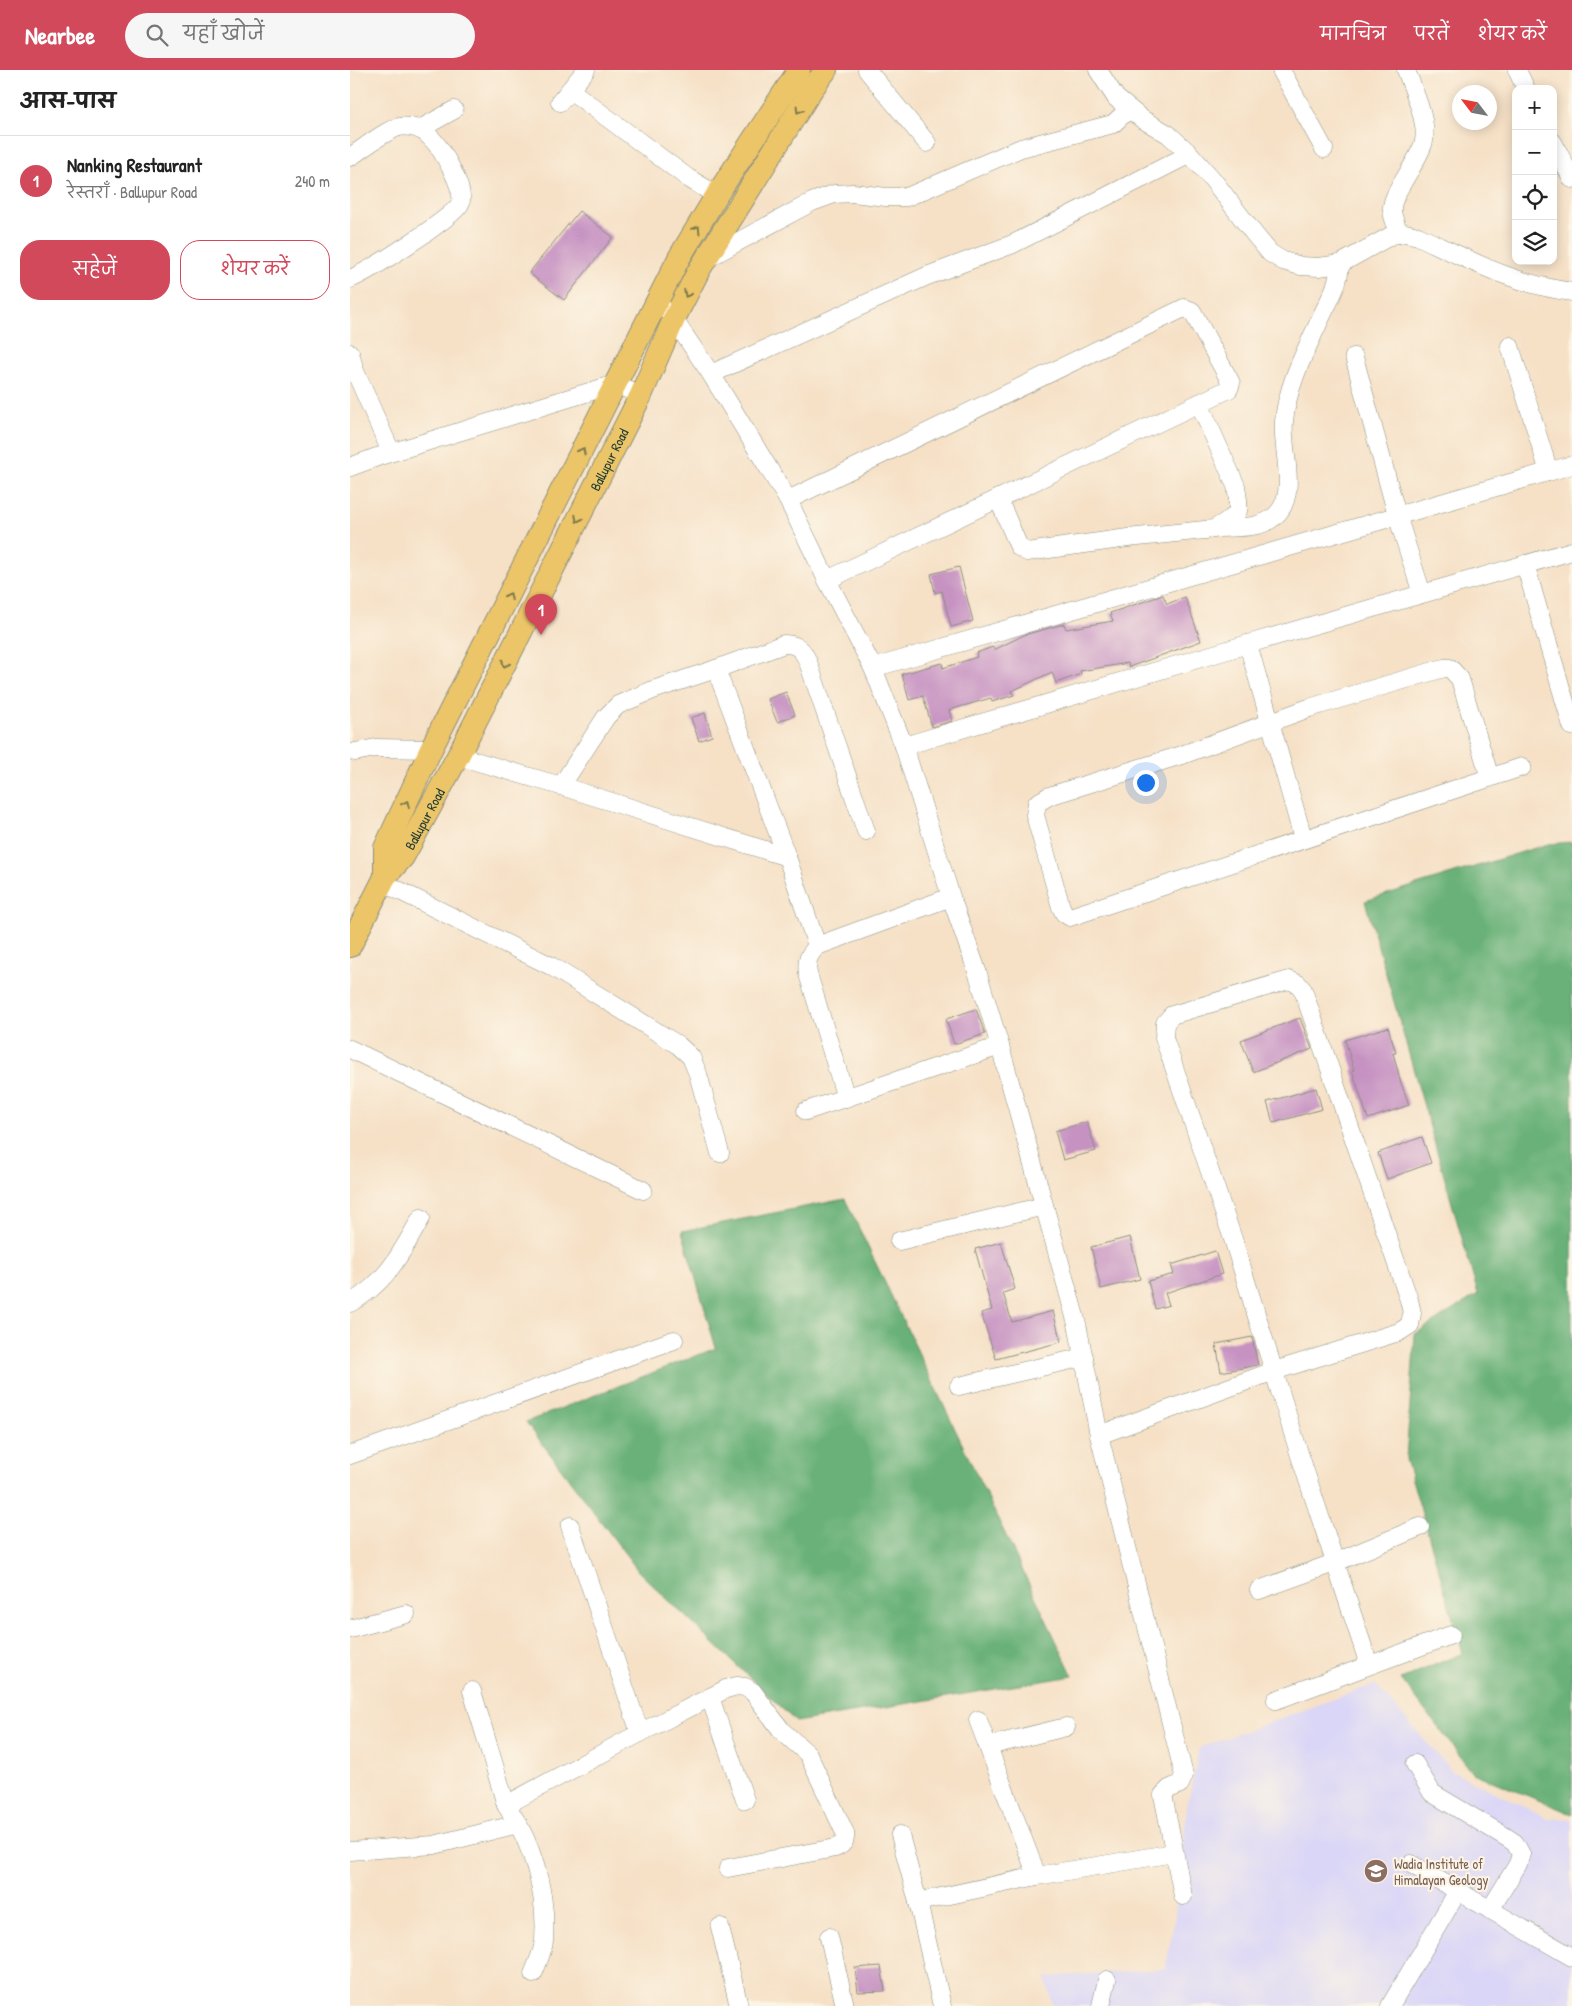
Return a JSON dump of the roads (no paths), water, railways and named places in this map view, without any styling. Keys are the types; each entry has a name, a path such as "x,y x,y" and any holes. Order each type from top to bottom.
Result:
{"main road":[{"name":"Ballupur Road","path":"394,853 458,756 642,395 674,319 706,259 812,89 826,70"},
{"name":"Ballupur Road","path":"394,853 431,749 679,258 791,73"},
{"path":"350,946 384,879 394,853"}],"street":[{"path":"586,70 565,96 688,178 708,190 718,193"},
{"path":"867,70 886,90 927,143"},
{"path":"1098,70 1116,98 1142,120 1168,134 1190,154 1213,180 1270,253 1283,261 1301,266 1319,267 1340,264 1381,240 1404,233 1418,236 1514,280 1545,288 1572,292"},
{"path":"1281,70 1324,149"},
{"path":"1399,234 1392,208 1394,197 1415,163 1424,141 1424,129 1406,70"},
{"path":"1517,70 1524,85"},
{"path":"706,259 812,202 834,194 907,197 1021,148 1113,124 1129,109"},
{"path":"350,157 398,128 420,129 454,110"},
{"path":"350,279 422,235 455,210 461,202 462,194 456,178 438,147 420,129"},
{"path":"1557,150 1572,179"},
{"path":"711,374 927,276 1013,244 1190,154"},
{"path":"998,498 1019,547 1027,552 1214,528 1249,527 1263,524 1278,514 1286,500 1288,485 1284,448 1284,421 1288,399 1314,332 1336,288 1340,264"},
{"path":"660,298 711,374 788,500 873,668 904,746 1000,1046 1077,1324 1099,1435 1184,1776 1180,1784 1169,1789 1163,1795 1183,1896"},
{"path":"788,500 1184,308 1192,311 1231,383 1229,389 827,580"},
{"path":"1510,346 1549,472"},
{"path":"350,353 355,371 391,452"},
{"path":"1354,357 1397,516 1422,594"},
{"path":"350,466 615,384 642,395"},
{"path":"1199,403 1236,486 1238,500 1238,511 1232,518 1214,528"},
{"path":"873,668 1572,465"},
{"path":"904,746 1248,644 1572,551"},
{"path":"1525,564 1572,726"},
{"path":"561,786 606,718 618,705 653,690 784,644 792,644 799,647 808,662 866,831"},
{"path":"1248,644 1303,838"},
{"path":"1490,778 1460,679 1456,672 1450,668 1444,668 1382,685 1271,721 1182,755 1043,799 1038,803 1036,815 1060,907 1070,917 1194,877 1303,838 1490,778 1522,767"},
{"path":"716,669 787,857 817,946"},
{"path":"354,752 376,748 431,749"},
{"path":"458,756 561,786 787,857"},
{"path":"384,879 551,966 678,1045 690,1057 698,1074 720,1153"},
{"path":"846,1098 808,974 806,962 808,955 817,946 951,897"},
{"path":"1099,1435 1274,1371 1399,1332 1410,1325 1412,1313 1303,990 1298,984 1289,980 1172,1015 1165,1023 1164,1038 1233,1239 1274,1371 1334,1563 1369,1665"},
{"path":"806,1111 1000,1046"},
{"path":"350,1049 644,1190"},
{"path":"899,1241 1044,1206"},
{"path":"350,1303 364,1296 381,1282 393,1267 421,1218"},
{"path":"350,1454 674,1340"},
{"path":"959,1386 1084,1357"},
{"path":"570,1526 640,1733"},
{"path":"1259,1590 1334,1563 1420,1527"},
{"path":"350,1629 406,1614"},
{"path":"1276,1700 1451,1635"},
{"path":"506,1805 640,1733 710,1698 737,1686 745,1687 753,1692 782,1731 808,1754 845,1833 846,1840 841,1846 835,1848 728,1868"},
{"path":"472,1691 506,1805 530,1846 538,1876 544,1914 544,1943 533,1974"},
{"path":"710,1698 745,1800"},
{"path":"978,1720 1037,1876"},
{"path":"988,1746 1066,1727"},
{"path":"1415,1764 1432,1793 1515,1843 1521,1854 1518,1864 1490,1910"},
{"path":"350,1851 434,1845 518,1824"},
{"path":"900,1835 942,2006"},
{"path":"918,1902 1037,1876 1174,1853"},
{"path":"1410,1864 1572,1957"},
{"path":"1390,2006 1458,1892"},
{"path":"720,1927 739,2006"},
{"path":"829,1937 844,2006"},
{"path":"1101,2006 1107,1980"}],"place":[{"name":"Nanking Restaurant","path":"541,635"},
{"name":"Wadia Institute of Himalayan Geology","path":"1376,1871"}]}
